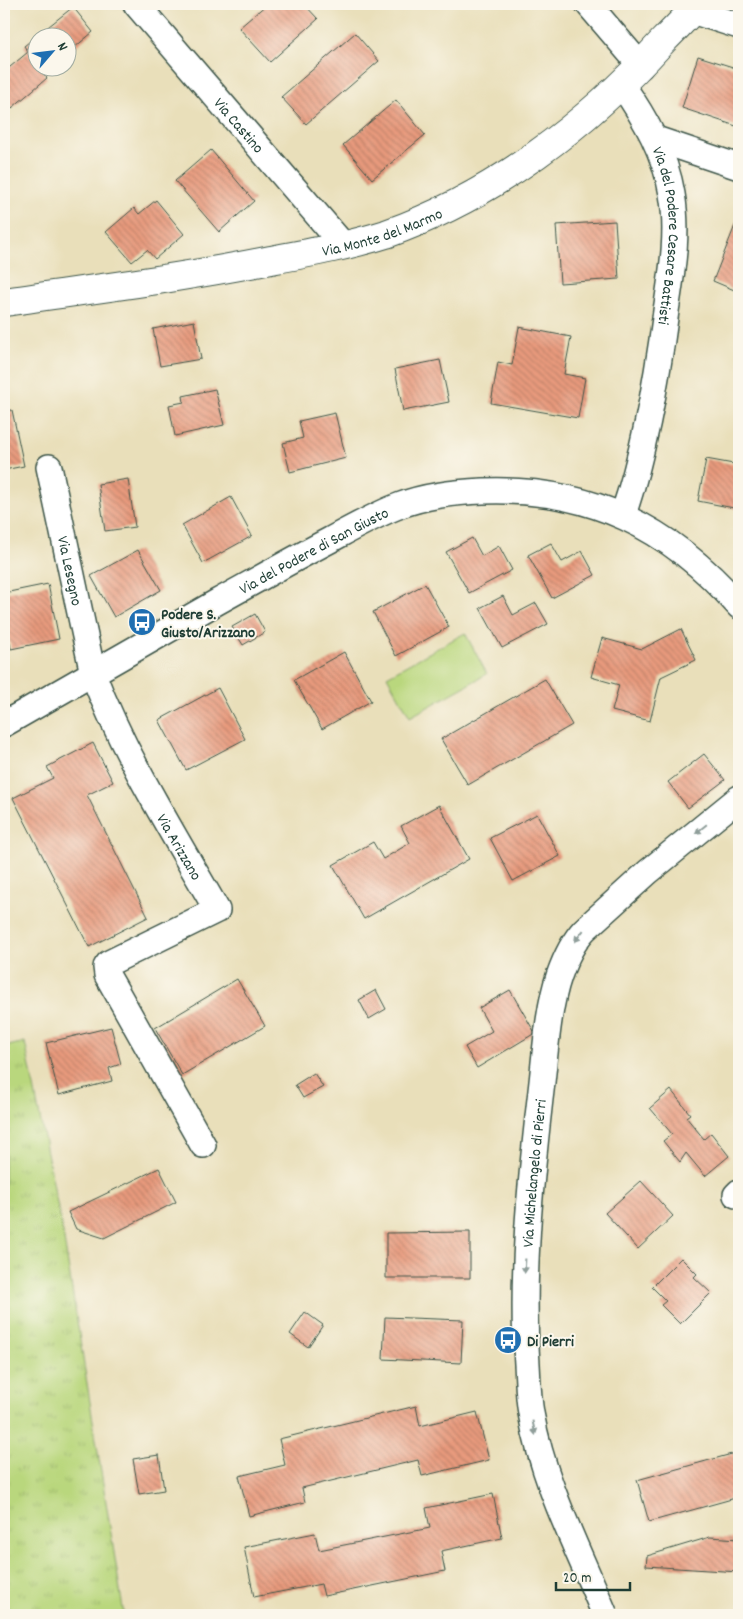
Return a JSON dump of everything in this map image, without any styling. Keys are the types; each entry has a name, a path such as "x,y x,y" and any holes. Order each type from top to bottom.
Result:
{"street":[{"name":"Via Castino","path":"136,4 344,246"},
{"path":"588,4 641,66"},
{"name":"Via Monte del Marmo","path":"4,302 202,274 344,246 385,234 445,209 500,179 548,147 622,85 695,7 739,26"},
{"name":"Via del Podere Cesare Battisti","path":"622,85 656,139 664,160 672,193 676,230 675,252 658,368 637,466 623,515"},
{"path":"656,139 739,167"},
{"name":"Via Lesegno","path":"49,467 93,674"},
{"name":"Via del Podere di San Giusto","path":"4,724 317,546 388,510 422,499 446,494 473,491 515,491 575,500 600,506 623,515"},
{"path":"623,515 679,548 703,569 739,606"},
{"name":"Via Arizzano","path":"93,674 104,702 131,757 216,910 109,962 106,967 107,975 204,1145"},
{"name":"Via Michelangelo di Pierri","path":"605,1615 546,1470 531,1411 525,1331 528,1219 545,1060 554,996 567,954 584,930 648,872 739,798"}],"green space":[{"path":"465,633 487,674 410,717 387,676"},
{"path":"25,1042 63,1233 124,1615 4,1615 4,1047"}],"building":[{"path":"267,4 304,4 318,19 270,62 239,28"},
{"path":"73,7 93,32 78,45 78,28 47,28"},
{"path":"355,33 379,61 306,124 281,97"},
{"path":"28,43 28,52 24,46"},
{"path":"28,52 28,78 47,78 12,108 4,98 4,72"},
{"path":"698,56 739,69 739,127 682,108"},
{"path":"396,100 425,135 372,179 343,145"},
{"path":"211,150 254,201 219,232 175,181"},
{"path":"156,200 184,234 155,259 147,250 132,262 106,232 134,208 139,214"},
{"path":"739,219 739,292 713,281"},
{"path":"615,221 619,279 560,283 556,225"},
{"path":"194,321 201,359 160,366 153,329"},
{"path":"519,327 571,337 564,374 585,378 578,418 491,403 498,362 512,365"},
{"path":"440,360 449,402 403,411 395,369"},
{"path":"215,389 224,425 175,436 169,405 184,402 183,396"},
{"path":"12,410 24,466 4,470 4,411"},
{"path":"335,413 346,458 290,472 283,443 303,438 299,421"},
{"path":"706,459 739,465 739,509 698,501"},
{"path":"128,479 135,527 105,531 98,484"},
{"path":"231,497 252,536 203,563 182,525"},
{"path":"472,538 482,556 499,546 512,570 469,593 446,552"},
{"path":"551,543 562,562 582,551 595,575 552,598 528,555"},
{"path":"138,550 161,590 114,617 91,576"},
{"path":"48,584 59,639 11,649 4,614 4,593"},
{"path":"425,584 449,627 396,656 373,612"},
{"path":"503,596 513,615 536,603 548,624 502,648 480,608"},
{"path":"255,614 265,632 243,645 232,627"},
{"path":"681,629 696,660 661,677 650,721 612,711 619,685 591,677 602,638 642,649"},
{"path":"344,652 371,701 322,729 294,680"},
{"path":"545,679 572,725 468,785 441,739"},
{"path":"218,688 245,739 186,770 159,720"},
{"path":"93,743 113,782 87,795 148,917 89,947 13,798 53,778 47,767"},
{"path":"704,754 725,780 688,808 668,782"},
{"path":"439,805 469,859 364,919 333,865 373,842 383,859 410,843 401,826"},
{"path":"537,814 560,856 513,881 490,838"},
{"path":"237,979 265,1026 182,1075 155,1028"},
{"path":"376,990 386,1009 369,1019 359,1000"},
{"path":"510,990 535,1033 477,1068 465,1047 492,1031 479,1008"},
{"path":"111,1027 121,1064 109,1068 112,1081 59,1095 46,1043"},
{"path":"314,1073 323,1087 303,1098 295,1085"},
{"path":"671,1090 690,1114 686,1117 704,1139 711,1133 729,1156 705,1176 686,1153 680,1162 663,1141 672,1134 650,1108"},
{"path":"159,1168 176,1202 104,1238 76,1229 68,1212"},
{"path":"641,1181 673,1216 638,1249 605,1213"},
{"path":"470,1232 470,1278 386,1278 386,1233"},
{"path":"681,1258 697,1274 694,1277 711,1293 680,1324 661,1305 666,1301 652,1287"},
{"path":"305,1312 323,1325 308,1347 290,1334"},
{"path":"385,1317 463,1320 461,1363 383,1359"},
{"path":"416,1406 420,1426 477,1412 489,1460 422,1476 418,1460 302,1488 305,1502 249,1516 239,1476 285,1465 279,1439"},
{"path":"739,1452 739,1497 649,1522 637,1480"},
{"path":"159,1455 164,1490 139,1494 133,1459"},
{"path":"493,1494 502,1538 441,1551 445,1571 324,1596 321,1584 254,1597 244,1547 315,1533 319,1550 430,1528 426,1508"},
{"path":"710,1537 739,1539 739,1572 646,1566 647,1556"}],"place":[{"name":"Podere S. Giusto/Arizzano","path":"142,622"},
{"name":"Di Pierri","path":"508,1340"}]}
